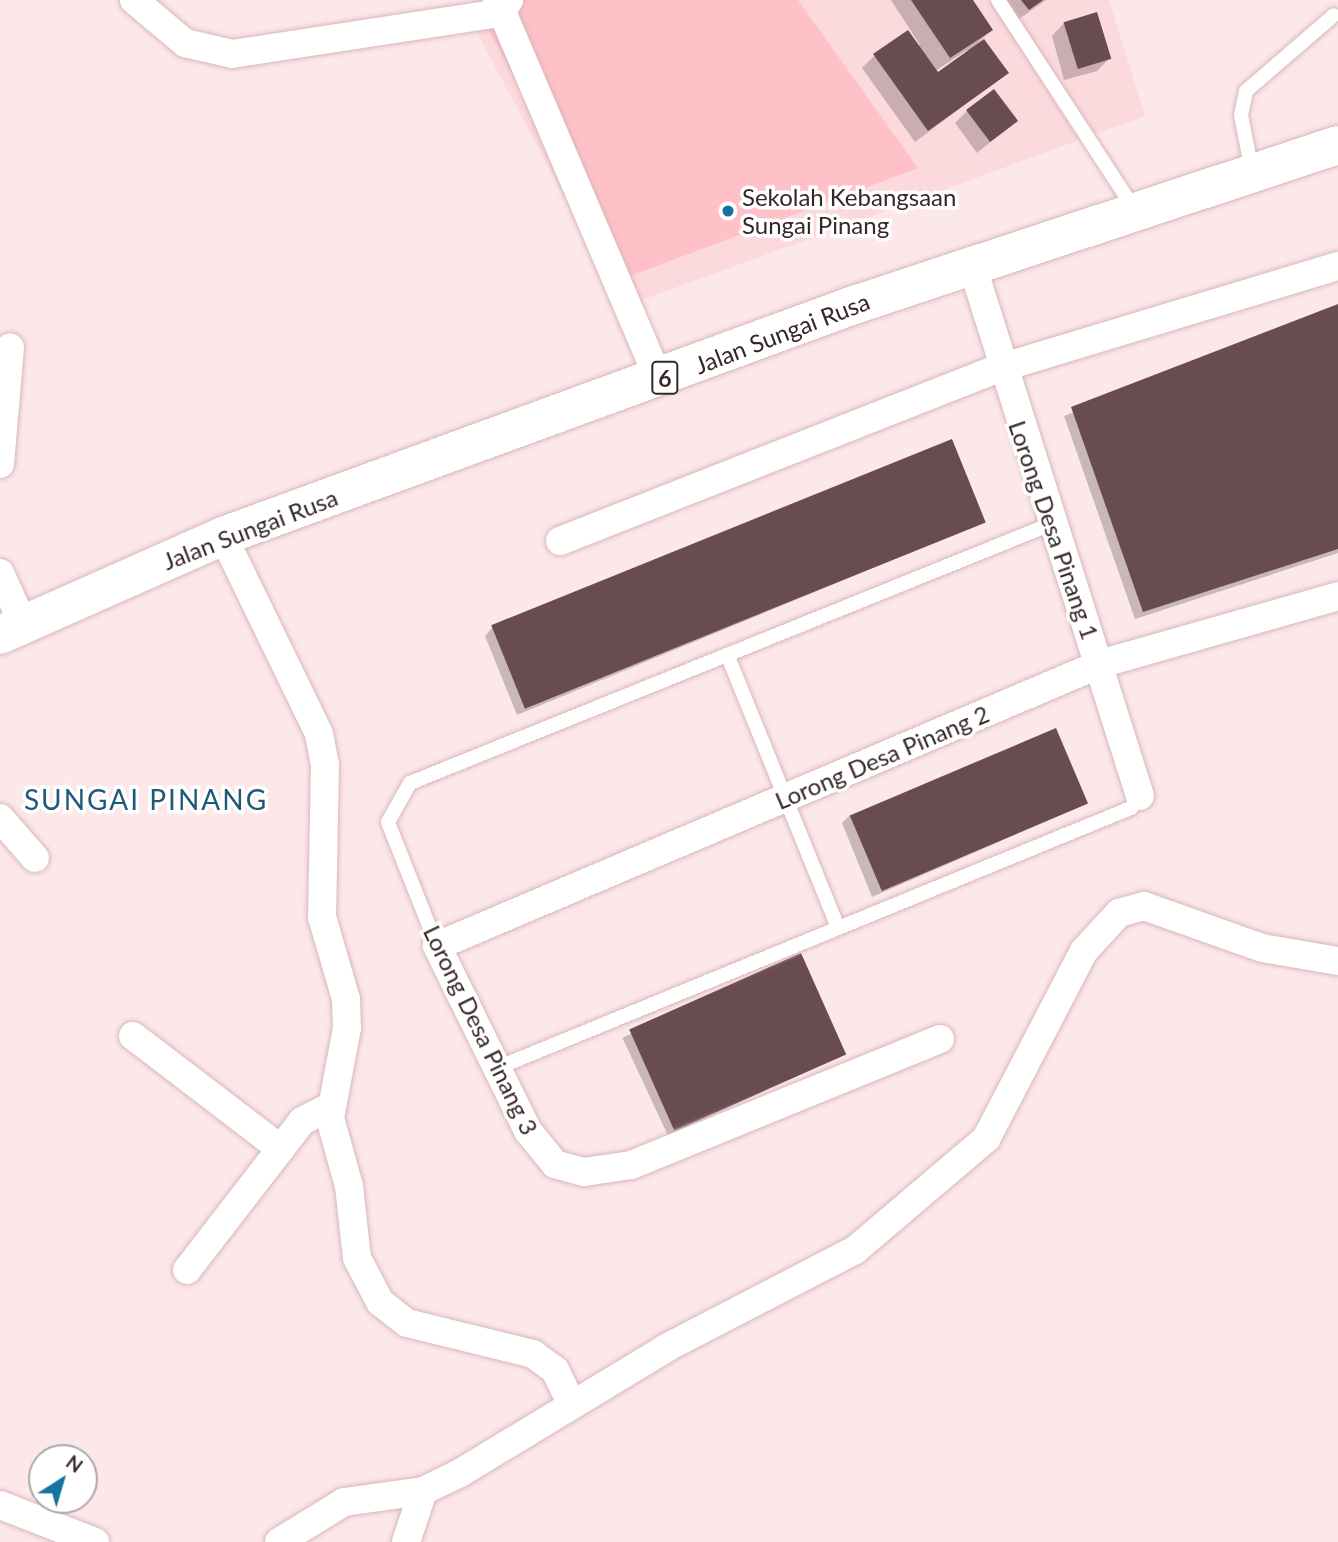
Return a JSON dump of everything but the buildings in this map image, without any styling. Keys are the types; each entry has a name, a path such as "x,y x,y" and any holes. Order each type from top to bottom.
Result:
{"main road":[{"name":"Jalan Sungai Rusa","path":"12,629 223,536 659,380 971,262 1338,145"}],"street":[{"path":"134,0 185,43 211,54 502,4 659,380"},
{"name":"Lorong Desa Pinang 1","path":"971,262 1000,368 1100,664 1140,796"},
{"path":"560,541 1000,368 1338,266"},
{"path":"0,464 10,347"},
{"path":"223,536 319,734 325,764 322,917 346,999 347,1028 345,1067 330,1107 349,1186 357,1258 380,1302 407,1323 533,1354 555,1370 572,1405"},
{"path":"0,573 12,629"},
{"name":"Lorong Desa Pinang 2","path":"437,946 1100,664 1338,596"},
{"path":"0,818 35,858"},
{"path":"279,1542 344,1502 423,1491 666,1348 829,1266 968,1157 1018,1087 1084,951 1119,913 1144,906 1262,948 1338,961"},
{"name":"Lorong Desa Pinang 3","path":"437,946 528,1131 555,1164 584,1172 631,1165 940,1040"},
{"path":"133,1037 281,1149"},
{"path":"187,1270 302,1121 330,1107"},
{"path":"407,1542 423,1491"},
{"path":"0,1505 76,1539"}],"lane":[{"path":"998,0 1134,209"},
{"path":"1252,171 1241,115 1246,91 1334,15"},
{"path":"837,925 729,659 1051,524"},
{"name":"Lorong Desa Pinang 3","path":"437,946 388,822 410,783 729,659"},
{"path":"497,1068 837,925 1131,808 1140,796"}],"shaded area":[{"name":"Sekolah Kebangsaan Sungai Pinang","path":"475,0 1109,0 1145,116 623,307 466,12"},
{"path":"483,0 798,0 918,168 622,279 477,8"}],"place":[{"name":"Sekolah Kebangsaan Sungai Pinang","path":"728,211"}],"district":[{"name":"SUNGAI PINANG","path":"146,799"}]}
